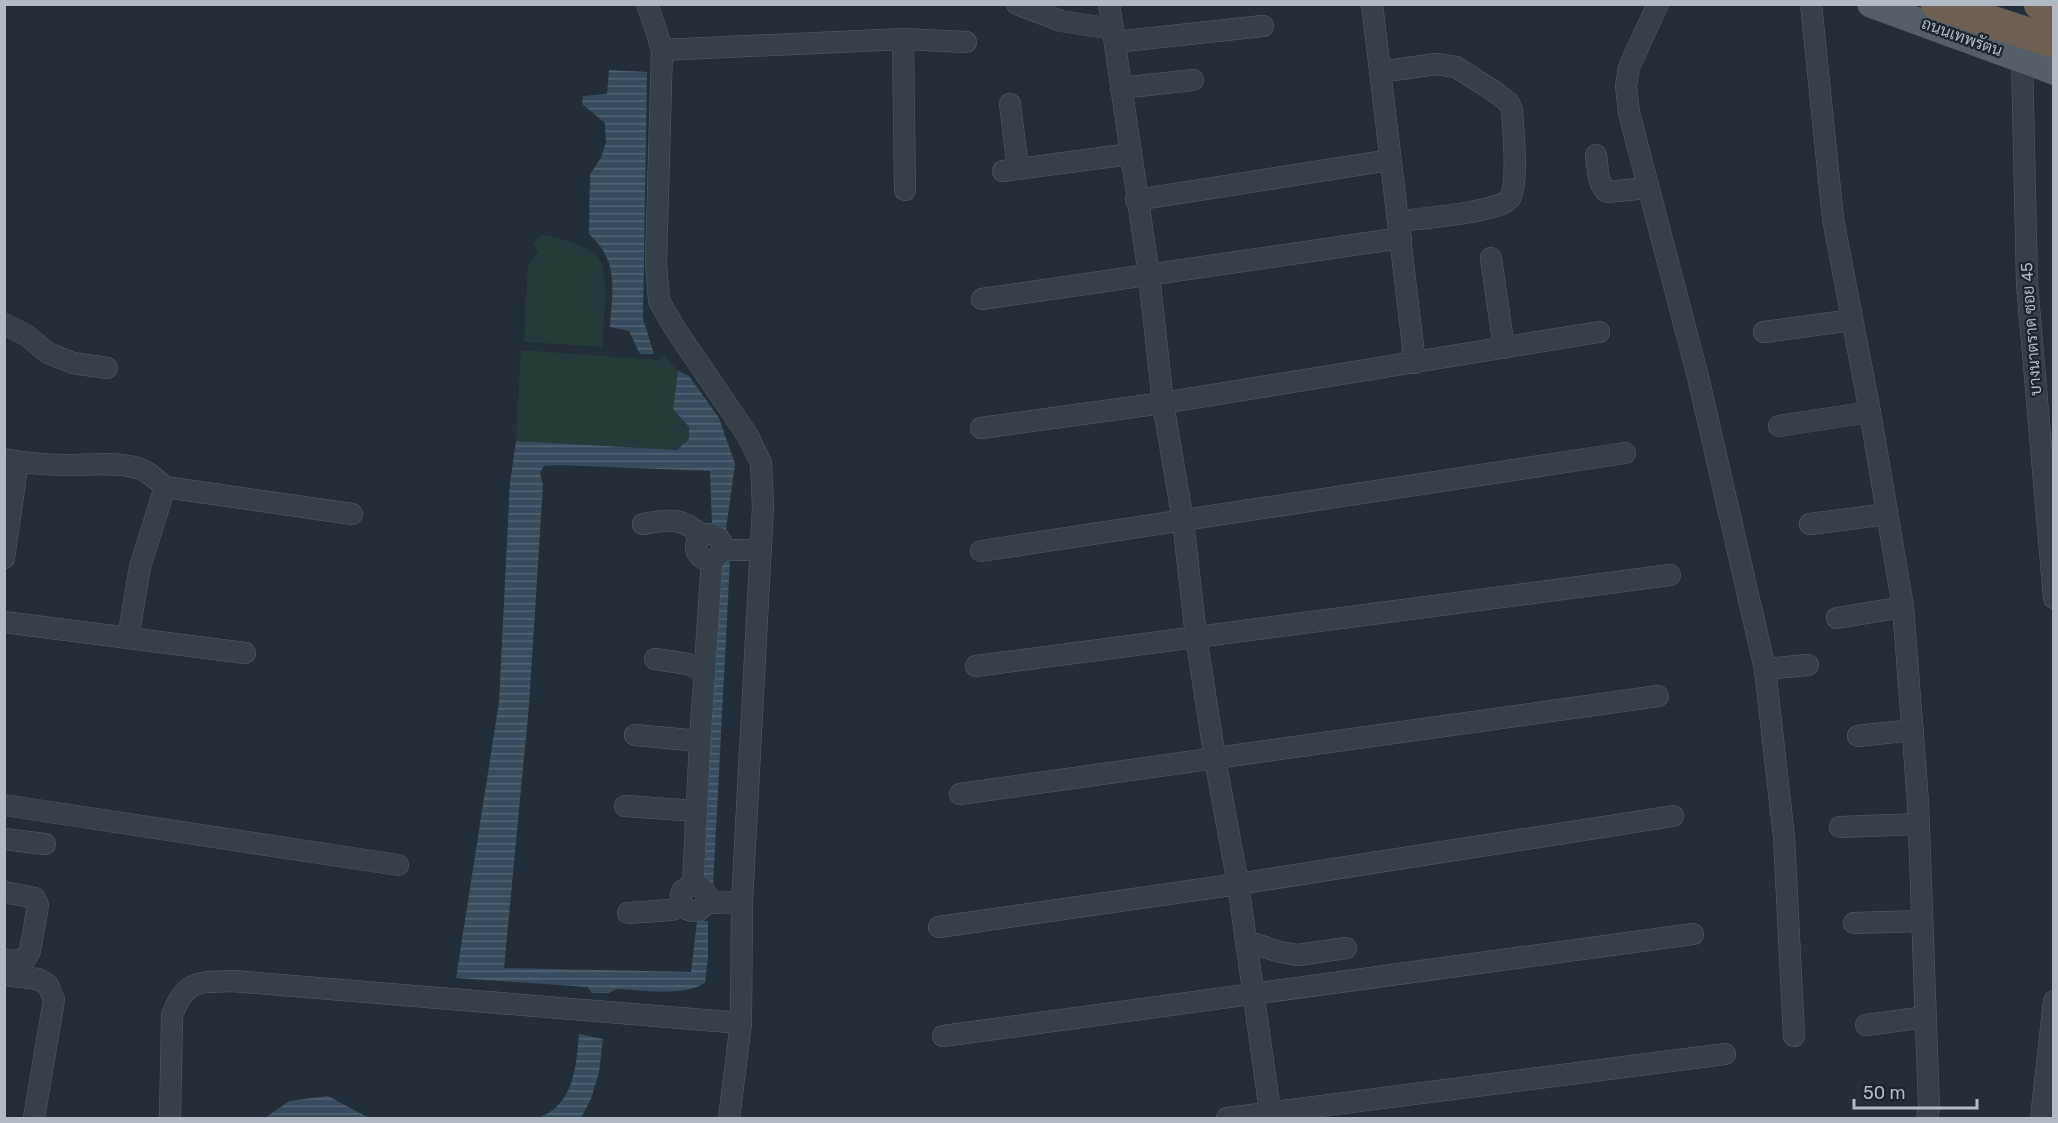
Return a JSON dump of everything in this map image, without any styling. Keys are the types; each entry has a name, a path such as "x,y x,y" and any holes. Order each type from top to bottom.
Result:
{"highway":[{"path":"1937,4 2054,42"},
{"path":"2040,4 2054,10"}],"main road":[{"name":"ถนนเทพรัตน","path":"1871,4 2054,70"}],"street":[{"path":"647,4 659,40"},
{"path":"661,4 656,262 660,301 674,327 748,436 761,463 763,506 742,902 741,1023 729,1119"},
{"path":"1017,4 1061,21 1263,26"},
{"path":"1372,4 1415,363"},
{"path":"1658,4 1629,68 1626,86 1629,112 1698,377 1765,669 1784,837 1794,1036"},
{"path":"1811,4 1833,219 1870,412 1903,607 1919,824 1928,1119"},
{"path":"1113,24 1149,275 1163,403 1183,521 1196,636 1215,759 1238,884 1270,1115"},
{"path":"659,40 903,39 966,42"},
{"path":"903,39 905,190"},
{"name":"บางนาตราด ซอย 45","path":"2022,59 2027,284 2054,598"},
{"path":"982,299 1149,275 1400,229 1475,212 1506,202 1511,197 1514,182 1512,110 1509,103 1456,67 1436,64 1380,72"},
{"path":"1121,88 1193,80"},
{"path":"1010,104 1011,170 1130,154"},
{"path":"1596,155 1599,178 1602,188 1607,192 1648,188"},
{"path":"1137,200 1390,160"},
{"path":"1491,258 1504,348"},
{"path":"1764,332 1852,320"},
{"path":"4,324 26,335 48,353 73,363 107,368"},
{"path":"981,428 1163,403 1599,332"},
{"path":"1779,426 1870,412"},
{"path":"981,551 1625,453"},
{"path":"4,558 11,460 67,465 104,464 136,467 151,474 165,488 352,514"},
{"path":"128,638 140,567 165,488"},
{"path":"1810,524 1887,514"},
{"path":"643,524 659,520 687,523 702,536 696,544 696,549 702,557 760,550"},
{"path":"693,884 704,672 717,555"},
{"path":"976,666 1670,575"},
{"path":"1837,618 1903,607"},
{"path":"4,622 245,653"},
{"path":"655,659 688,664 704,672"},
{"path":"1765,669 1808,665"},
{"path":"960,794 1658,696"},
{"path":"1858,736 1913,730"},
{"path":"635,735 700,741"},
{"path":"4,805 398,865"},
{"path":"625,806 697,811"},
{"path":"939,927 1238,884 1673,816"},
{"path":"1840,827 1919,824"},
{"path":"4,839 45,844"},
{"path":"693,884 700,886 708,896 703,908 691,912 683,906 680,897 682,891 693,884"},
{"path":"4,892 35,898 38,905 30,951 26,958 14,961 4,960"},
{"path":"707,903 742,902"},
{"path":"628,913 671,910 683,906"},
{"path":"1854,923 1922,921"},
{"path":"943,1036 1693,934"},
{"path":"1246,941 1298,955 1346,948"},
{"path":"4,975 38,979 48,986 54,1000 34,1119"},
{"path":"170,1119 172,1016 184,990 204,982 233,981 741,1023"},
{"path":"2041,1119 2054,1001"},
{"path":"1866,1025 1926,1017"},
{"path":"1227,1119 1725,1053"}],"green space":[{"path":"541,235 581,246 595,254 600,260 605,277 602,347 524,342 528,264 538,252 533,243"},
{"path":"521,350 658,360 664,355 678,371 673,409 689,428 689,440 677,450 516,441"}],"water":[{"path":"609,70 647,72 643,319 654,354 640,354 629,331 610,327 612,277 610,266 606,255 589,234 590,174 601,158 606,142 605,123 582,104 583,96 607,94"},
{"path":"678,371 689,376 719,418 735,464 725,537 712,524 710,471 558,465 544,466 540,473 543,485 529,705 504,968 691,972 697,921 708,921 705,983 674,991 616,989 609,993 592,993 588,987 456,978 499,702 510,482 516,441 677,450 689,439 689,427 673,409"},
{"path":"730,561 713,886 701,885 717,562"},
{"path":"579,1034 603,1039 599,1072 591,1099 581,1118 538,1118 559,1104 571,1084"},
{"path":"328,1096 369,1118 265,1118 289,1101"}]}
